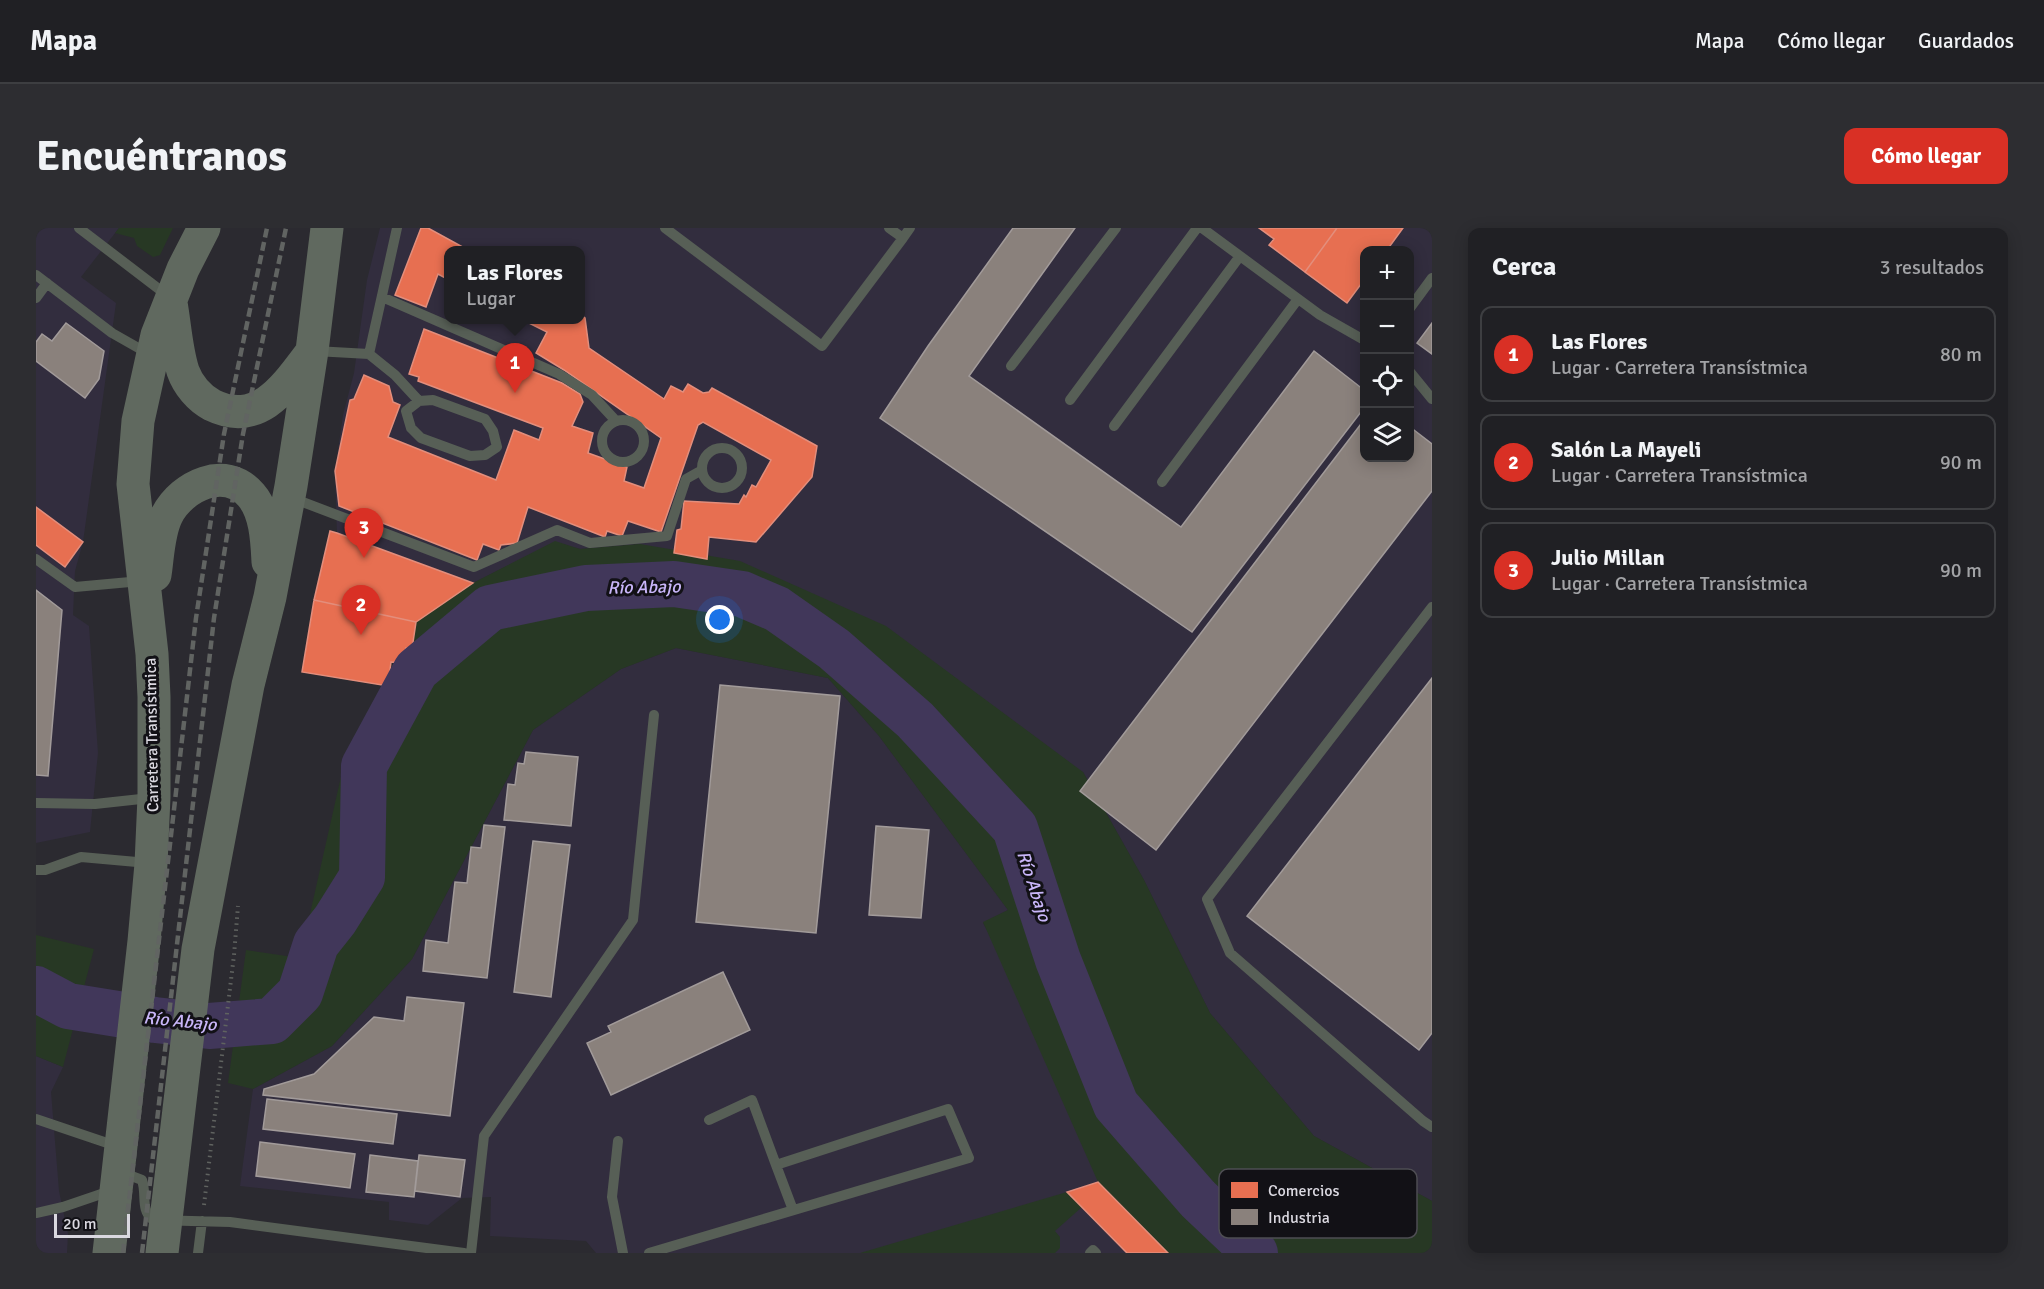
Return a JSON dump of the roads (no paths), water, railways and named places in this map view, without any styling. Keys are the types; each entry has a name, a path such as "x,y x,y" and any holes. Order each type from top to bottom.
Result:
{"main road":[{"name":"Carretera Transístmica","path":"109,1253 144,941 154,797 154,697 133,484 138,422 152,355 171,298 204,228"},
{"path":"163,1253 198,949 248,685 270,597 289,496 312,351 327,228"},
{"path":"171,298 184,372 197,394 219,408 248,411 262,406 286,387 312,351"},
{"path":"148,618 165,518 182,494 207,482 233,483 243,488 252,497 264,524 270,597"}],"lane":[{"path":"79,228 94,233 171,298"},
{"path":"369,354 397,228"},
{"path":"665,228 822,346 910,228"},
{"path":"889,228 903,238"},
{"path":"1011,366 1116,228"},
{"path":"1070,400 1197,228"},
{"path":"1202,228 1320,315 1360,337"},
{"path":"1114,426 1240,256"},
{"path":"36,275 112,333 152,355"},
{"path":"1414,303 1432,278"},
{"path":"36,297 47,283"},
{"path":"382,297 444,324"},
{"path":"1162,482 1298,299"},
{"path":"444,324 559,374 592,395 616,421"},
{"path":"312,351 369,354 395,375 419,401"},
{"path":"1414,377 1432,399"},
{"path":"434,400 485,419 493,431 497,447 485,455 470,456 421,438 411,428 406,411 419,401 434,400"},
{"path":"623,420 637,425 644,437 642,451 633,460 626,462 613,460 604,450 602,444 605,430 616,421 623,420"},
{"path":"289,496 474,567 557,530 590,543 668,536 686,479 702,470"},
{"path":"36,559 75,587 144,580"},
{"path":"1432,607 1207,899 1230,953 1432,1127"},
{"path":"471,1253 484,1136 633,920 654,715"},
{"path":"36,803 95,804 154,797"},
{"path":"36,870 45,870 81,857 151,864"},
{"path":"709,1120 752,1100 794,1210"},
{"path":"649,1253 969,1158 948,1109 776,1165"},
{"path":"36,1119 119,1169 142,1180 145,1210 153,1220 230,1222 464,1253"},
{"path":"618,1141 612,1197 623,1253"},
{"path":"36,1213 63,1207 119,1169"},
{"path":"198,1253 202,1221"},
{"path":"1090,1253 1093,1250 1096,1253"}],"waterway":[{"name":"Río Abajo","path":"36,989 68,1006 155,1020 209,1026 272,1021 300,993 316,944 335,920 362,877 364,766 416,670 490,608 586,588 674,584 742,594 777,609 834,649 915,720 1015,828 1058,960 1116,1105 1198,1199 1219,1219"},
{"name":"Río Abajo","path":"1239,1238 1255,1253"}],"railway":[{"path":"123,1253 196,618 224,434 267,228"},
{"path":"142,1253 214,618 243,434 286,228"}],"place":[{"name":"Las Flores","path":"515,393"},
{"name":"Julio Millan","path":"364,558"},
{"name":"Salón La Mayeli","path":"361,635"}]}
